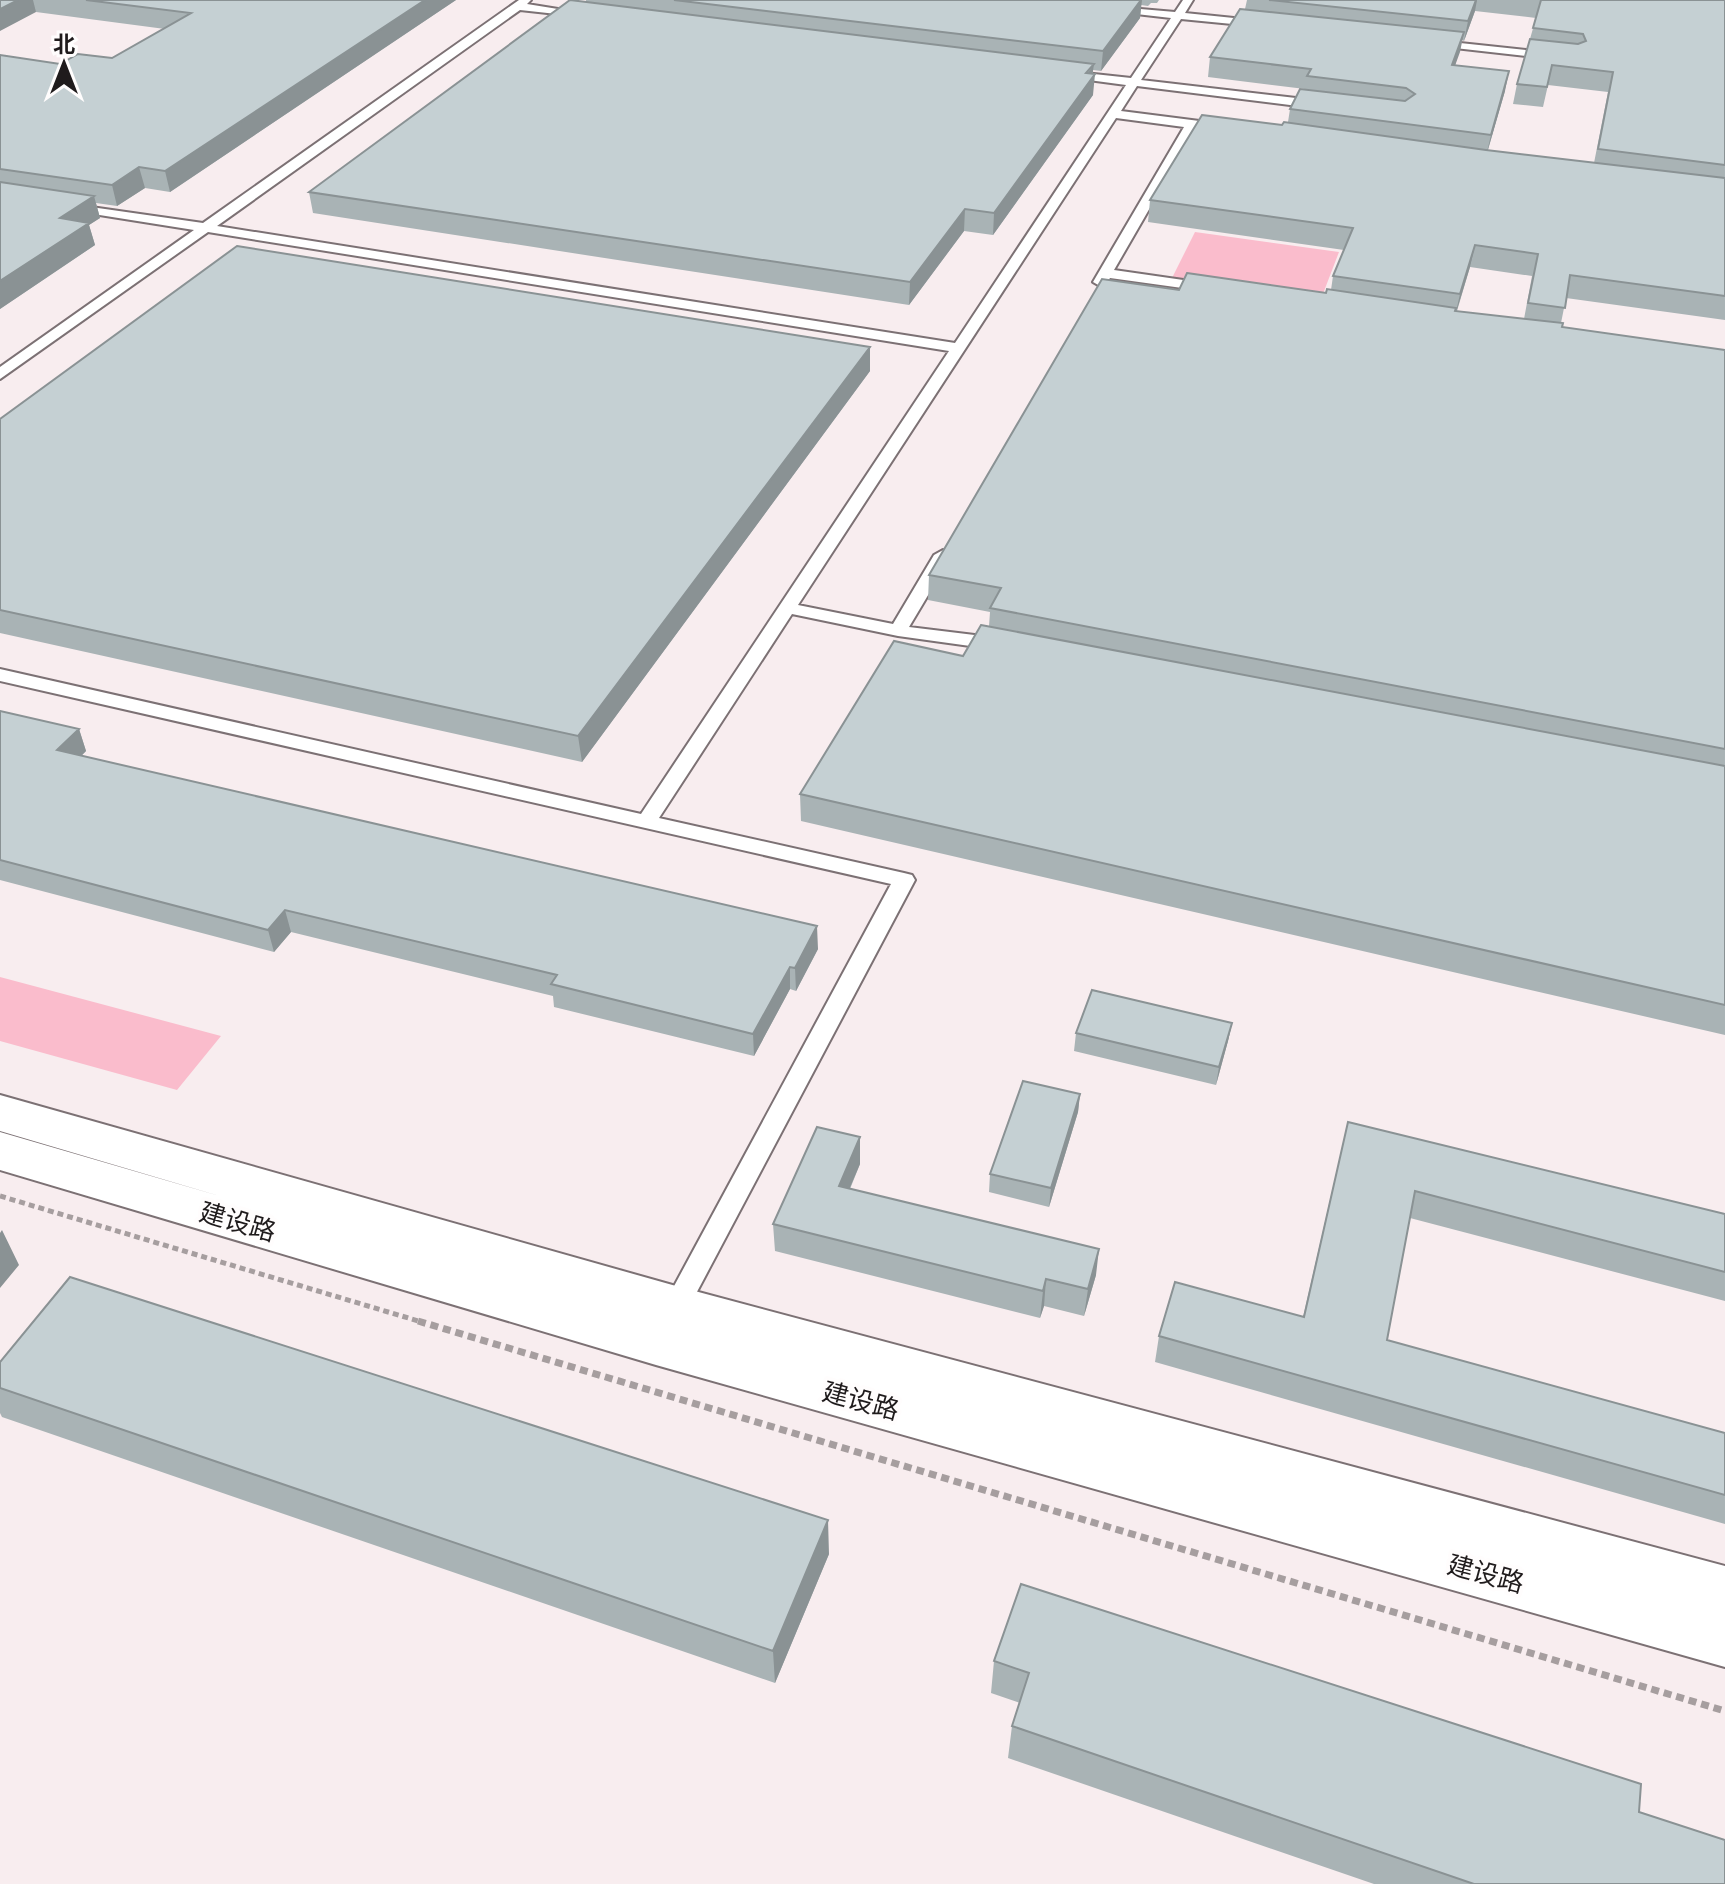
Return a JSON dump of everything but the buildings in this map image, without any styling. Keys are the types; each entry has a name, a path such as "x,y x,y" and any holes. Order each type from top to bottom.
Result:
{"street":[{"name":"建设路","path":"0,1113 666,1326 1725,1639"},
{"name":"建设路","path":"0,1151 666,1326 1725,1593"}],"lane":[{"path":"646,822 1188,0"},
{"path":"0,374 522,3 596,16"},
{"path":"1100,7 1274,25"},
{"path":"1416,41 1559,56"},
{"path":"1055,72 1339,107"},
{"path":"1113,114 1239,130"},
{"path":"1090,300 1192,124"},
{"path":"47,203 959,348"},
{"path":"1106,273 1230,291"},
{"path":"898,631 954,535"},
{"path":"788,608 898,631 1016,648"},
{"path":"0,675 904,880 666,1326"}],"path":[{"path":"0,1196 1725,1711"}],"shaded area":[{"path":"1195,232 1339,252 1321,299 1172,278"},
{"path":"0,977 221,1036 177,1090 0,1041"}]}
